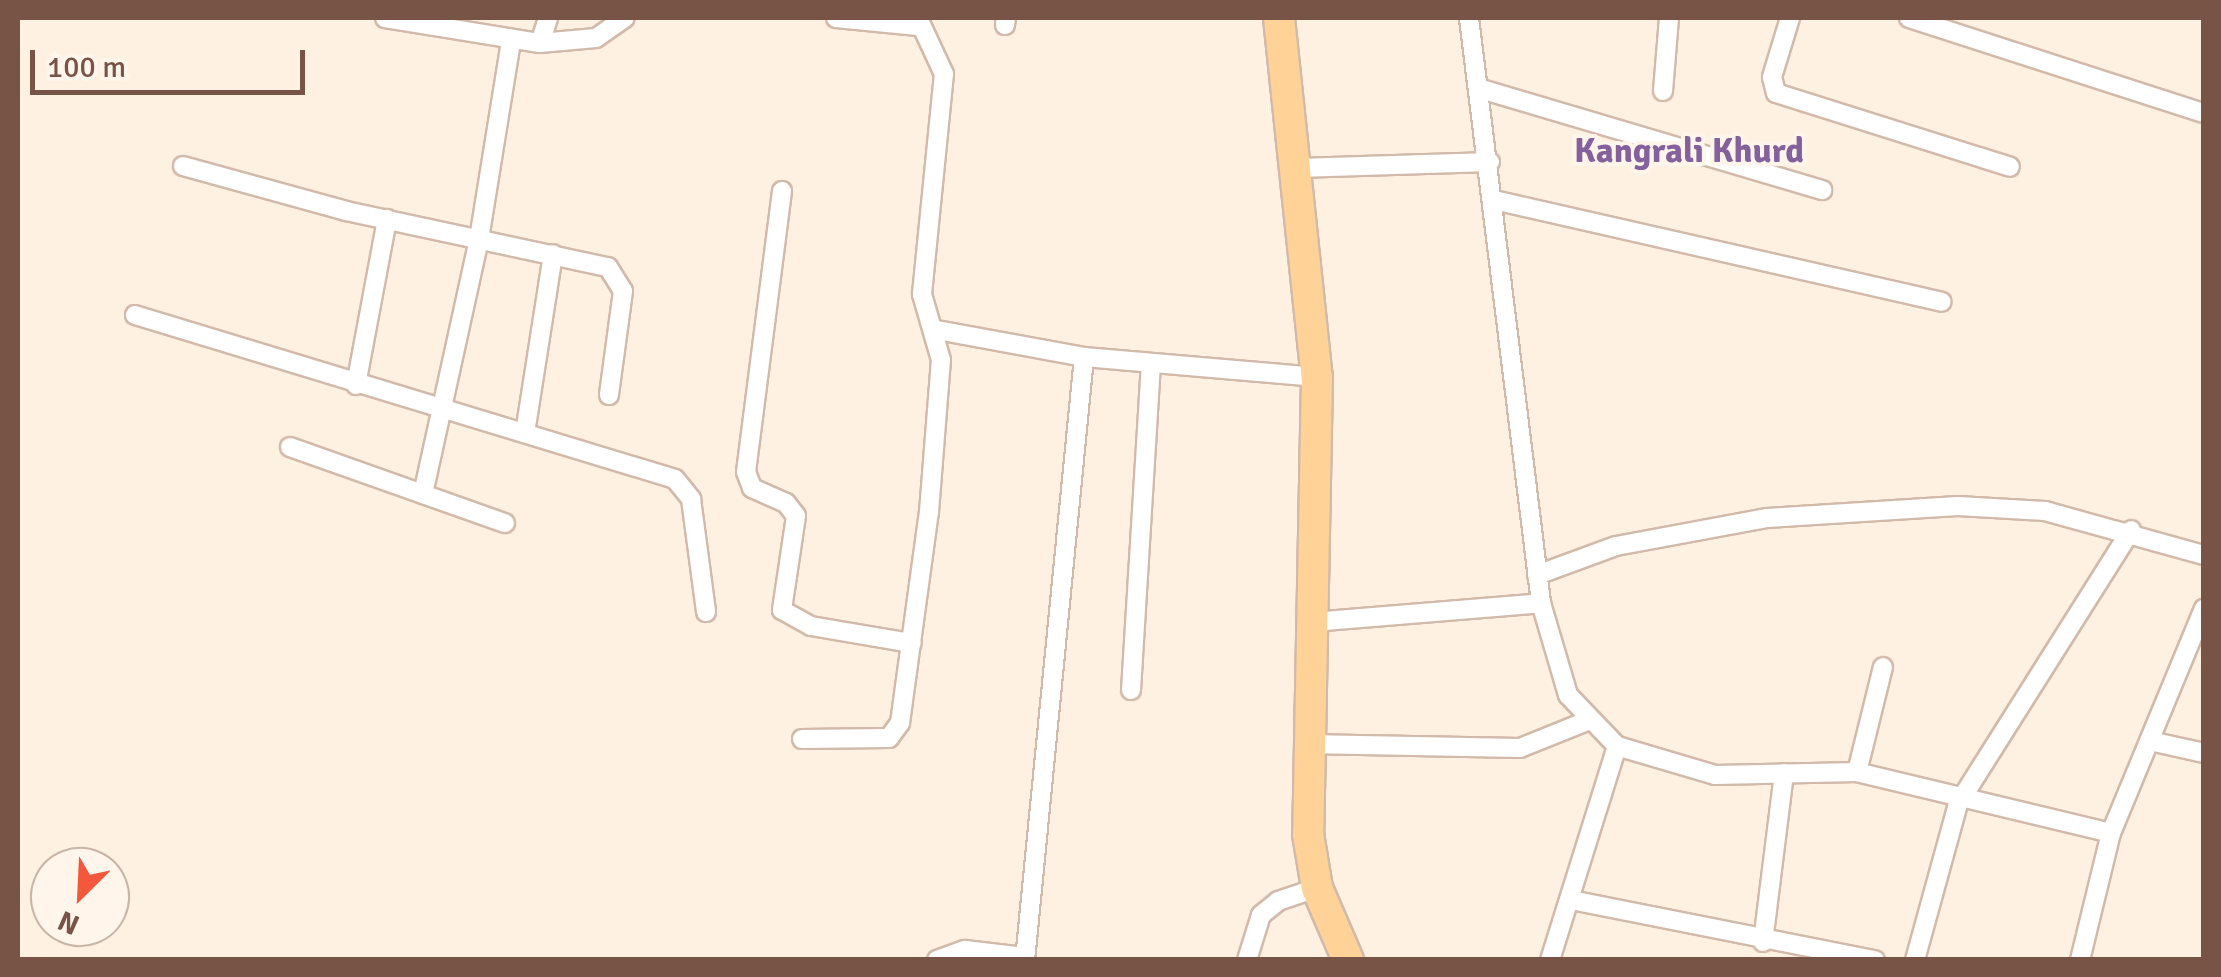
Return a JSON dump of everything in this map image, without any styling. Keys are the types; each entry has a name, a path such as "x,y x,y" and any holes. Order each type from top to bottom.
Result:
{"main road":[{"path":"1279,18 1318,377 1306,744 1308,834 1317,888 1348,960"}],"street":[{"path":"385,18 511,42 540,43 596,38 625,18"},
{"path":"540,43 548,18"},
{"path":"802,739 888,738 900,723 929,512 940,360 937,330 922,294 944,74 918,22 836,18"},
{"path":"1469,18 1490,162 1541,603 1556,673 1587,721 1617,746 1715,775 1856,772 2111,833"},
{"path":"1664,91 1669,18"},
{"path":"1790,18 1772,77 1776,94 2010,167"},
{"path":"1910,18 2204,113"},
{"path":"423,494 479,238 511,42"},
{"path":"1481,89 1822,190"},
{"path":"1298,168 1490,162"},
{"path":"183,166 386,219 608,266 623,282 608,395"},
{"path":"782,191 746,472 752,488 786,504 796,516 782,610 811,626 912,643"},
{"path":"1494,200 1942,302"},
{"path":"356,386 386,219"},
{"path":"525,434 553,254"},
{"path":"134,314 356,386 662,472 682,484 691,499 706,612"},
{"path":"937,330 1084,357 1318,377"},
{"path":"937,960 965,950 1025,958 1084,357"},
{"path":"1131,690 1151,364"},
{"path":"290,447 505,523"},
{"path":"1537,575 1616,546 1767,518 1958,506 2045,511 2130,530 2204,554"},
{"path":"1916,960 1962,796 2130,530"},
{"path":"1312,622 1541,603"},
{"path":"2080,960 2111,833 2204,609"},
{"path":"1856,772 1884,667"},
{"path":"1306,744 1520,748 1587,721"},
{"path":"2150,740 2204,752"},
{"path":"1550,960 1572,900 1617,746"},
{"path":"1763,942 1784,773"},
{"path":"1247,960 1261,915 1278,901 1317,888"},
{"path":"1572,900 1763,942 1875,960"}],"district":[{"name":"Kangrali Khurd","path":"1689,151"}]}
